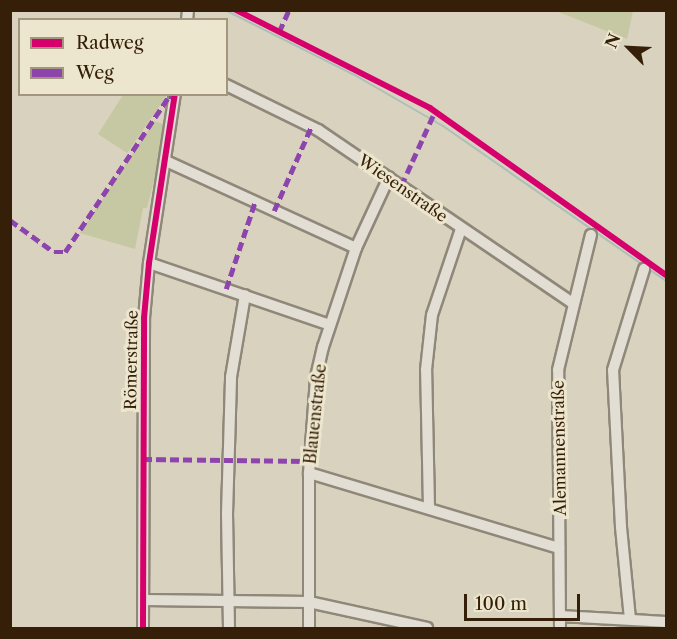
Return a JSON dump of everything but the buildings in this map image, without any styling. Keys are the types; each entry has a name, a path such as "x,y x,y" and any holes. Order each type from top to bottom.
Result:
{"street":[{"name":"Wiesenstraße","path":"228,86 318,130 573,303"},
{"name":"Römerstraße","path":"143,628 144,318 149,263 175,96"},
{"path":"166,161 356,248"},
{"name":"Blauenstraße","path":"309,628 309,473 316,377 330,325 356,248 389,177"},
{"path":"429,508 426,370 432,315 461,229"},
{"name":"Alemannenstraße","path":"560,628 558,370 591,235"},
{"path":"149,263 330,325"},
{"path":"630,619 621,527 613,370 644,268"},
{"path":"229,628 227,513 231,377 244,295"},
{"path":"309,473 560,548"},
{"path":"144,600 309,602 428,628"},
{"path":"560,616 630,619 659,624"}],"green space":[{"path":"633,10 627,39 556,11"},
{"path":"122,96 166,96 127,153 98,134"},
{"path":"154,121 163,124 157,168 147,208 143,208 135,249 80,233"}],"waterway":[{"path":"225,10 358,77 443,126 666,281"}],"marked path":[{"path":"279,32 289,10"},
{"path":"10,220 54,252 65,252 169,96 175,97"},
{"path":"401,186 435,111"},
{"path":"274,211 311,127"},
{"path":"226,289 255,202"},
{"path":"143,459 309,461"}],"cycle path":[{"path":"236,10 430,108 666,275"},
{"path":"143,628 144,318 149,263 175,96"}]}
